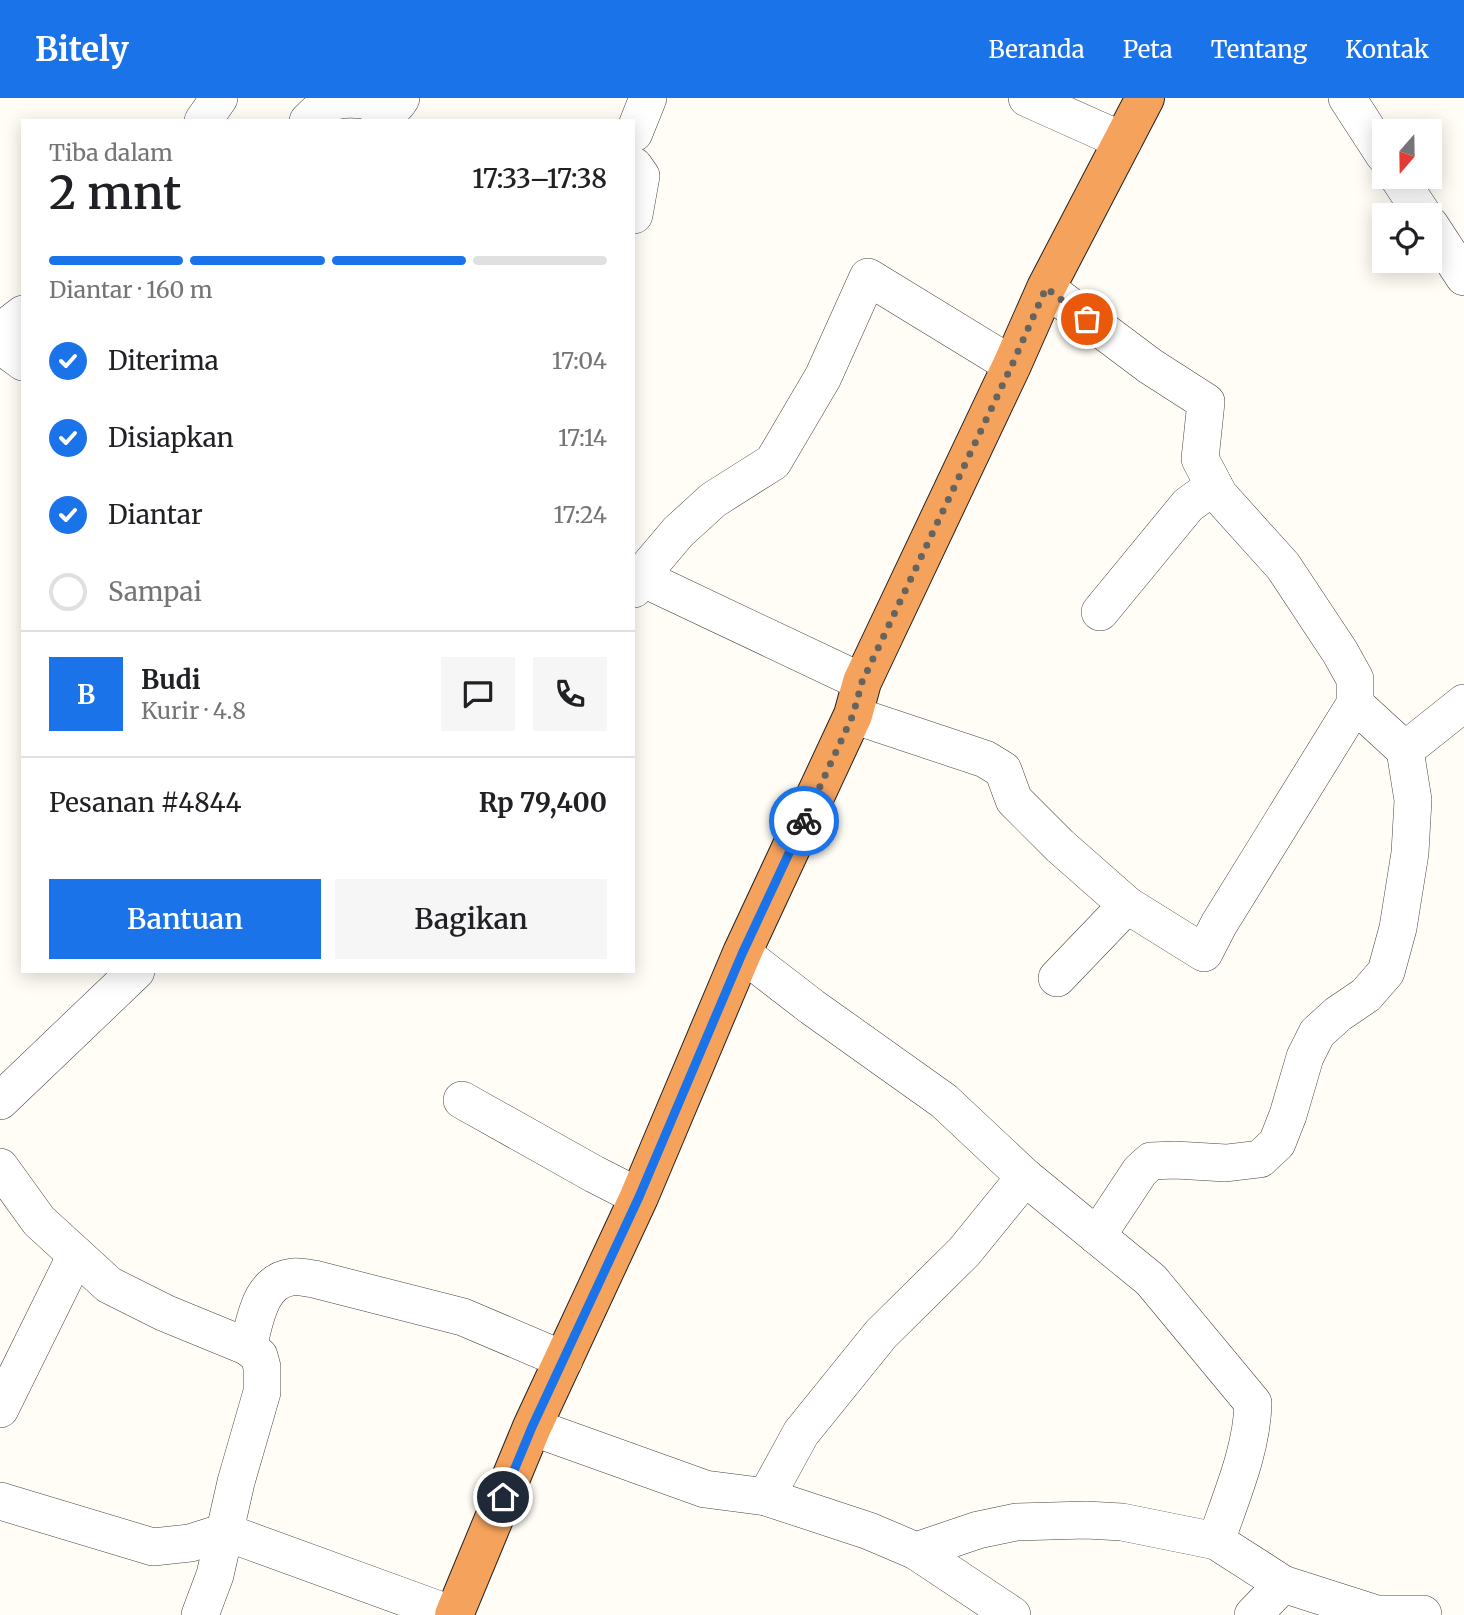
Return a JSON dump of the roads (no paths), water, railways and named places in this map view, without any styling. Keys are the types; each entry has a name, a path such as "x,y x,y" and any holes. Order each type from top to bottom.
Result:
{"highway":[{"path":"454,1615 532,1427 639,1197 742,954 857,699 1046,288 1145,98"}],"street":[{"path":"204,119 219,98"},
{"path":"310,119 333,101 364,100 390,109 396,106 401,98"},
{"path":"635,130 648,98"},
{"path":"1027,98 1123,141"},
{"path":"1347,98 1372,137"},
{"path":"635,167 641,176 635,209"},
{"path":"1442,239 1460,260"},
{"path":"1012,365 868,277 823,377 773,462 713,500 678,532 637,583 857,699 1003,770 1014,800 1060,846 1127,905 1204,953 1219,923 1355,704 1355,679 1283,566 1214,486 1200,459 1206,402 1150,366 1046,288"},
{"path":"0,332 21,316"},
{"path":"0,345 21,361"},
{"path":"1100,612 1188,505 1214,486"},
{"path":"1405,750 1464,703"},
{"path":"1097,1236 1140,1171 1151,1161 1226,1163 1260,1159 1276,1143 1317,1033 1338,1014 1366,995 1386,972 1398,928 1410,853 1413,800 1405,750 1355,704"},
{"path":"1057,978 1127,905"},
{"path":"742,954 944,1101 1025,1177 1151,1280 1253,1403 1253,1425 1247,1448 1216,1541"},
{"path":"0,1101 134,973"},
{"path":"462,1100 639,1197"},
{"path":"0,1167 39,1221 109,1285 165,1313 248,1347 259,1356 262,1392 215,1575 200,1615"},
{"path":"766,1497 809,1423 881,1334 964,1252 1025,1177"},
{"path":"0,1409 76,1255"},
{"path":"248,1347 261,1300 272,1286 290,1277 314,1279 463,1317 564,1360"},
{"path":"532,1427 705,1489 766,1497 869,1531 916,1551 1012,1615"},
{"path":"0,1501 153,1546 190,1543 225,1532 454,1615"},
{"path":"916,1551 978,1530 1016,1522 1122,1522 1216,1541 1283,1584 1377,1614 1423,1614"},
{"path":"1253,1615 1283,1584"}]}
